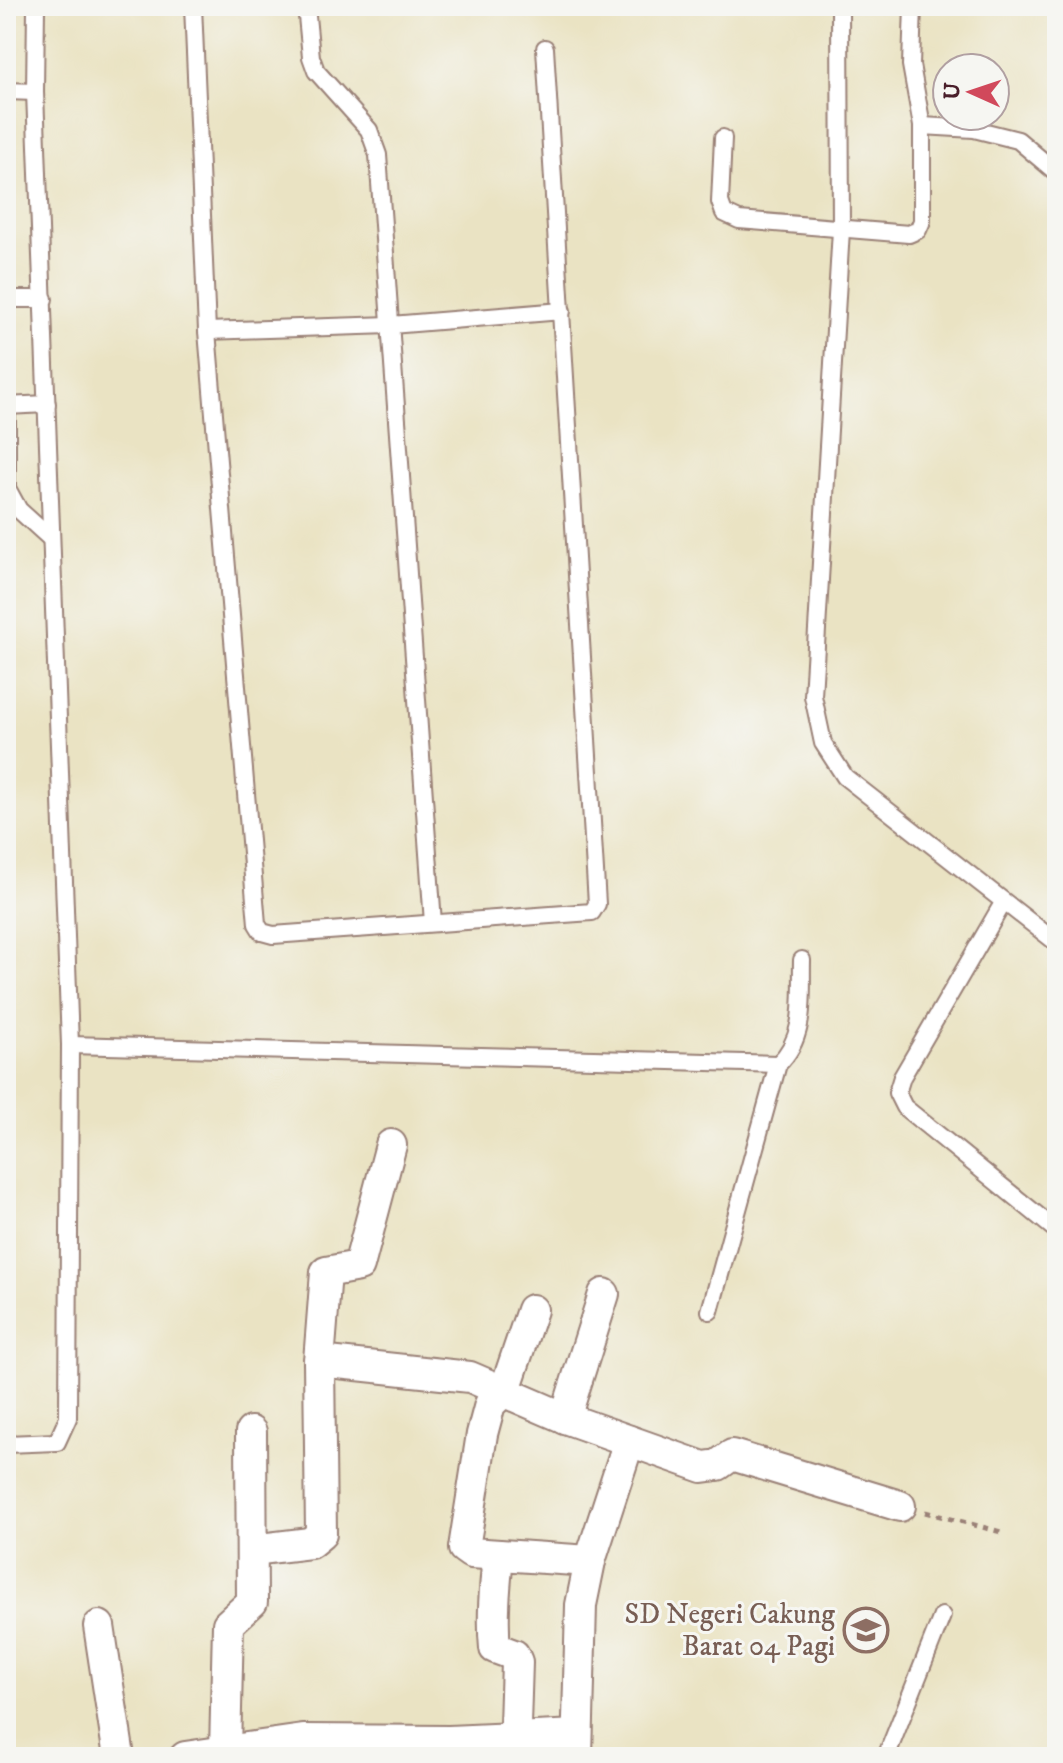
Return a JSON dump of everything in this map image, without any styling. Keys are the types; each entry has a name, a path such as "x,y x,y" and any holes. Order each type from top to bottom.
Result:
{"street":[{"path":"252,1550 310,1543 321,1534 319,1361 326,1272 359,1266 391,1145"},
{"path":"565,1418 604,1294"},
{"path":"532,1310 505,1390 490,1404 482,1434 464,1548 471,1553 590,1561"},
{"path":"319,1361 470,1377 565,1418 703,1467 718,1465 732,1455 900,1506"},
{"path":"225,1751 228,1624 252,1602 251,1432"},
{"path":"185,1757 225,1751 303,1748 577,1746 580,1619 590,1561 629,1441"},
{"path":"498,1555 493,1605 494,1639 495,1648 514,1655 517,1662 514,1748"},
{"path":"99,1626 119,1757"}],"lane":[{"path":"193,6 207,331 257,924 262,932 273,935 592,912 597,904 545,48"},
{"path":"306,6 311,57 316,71 369,130 378,155 433,923"},
{"path":"840,6 841,230 813,696 823,743 845,777 1057,943"},
{"path":"723,138 720,202 724,213 739,220 841,230 909,234 918,230 922,221 922,126 911,65 913,6"},
{"path":"6,1444 57,1442 68,1418 70,1045 35,92 36,15"},
{"path":"6,91 35,92"},
{"path":"922,126 974,129 1018,140 1057,173"},
{"path":"6,299 44,299"},
{"path":"207,331 391,325 562,311"},
{"path":"47,404 6,406 7,488 19,510 51,539"},
{"path":"1003,903 902,1077 897,1093 904,1107 1057,1231"},
{"path":"710,1311 778,1064 789,1054 798,1036 802,960"},
{"path":"70,1045 778,1064"},
{"path":"886,1757 942,1616"}],"path":[{"path":"900,1506 1005,1533"}],"place":[{"name":"SD Negeri Cakung Barat 04 Pagi","path":"866,1630"}]}
